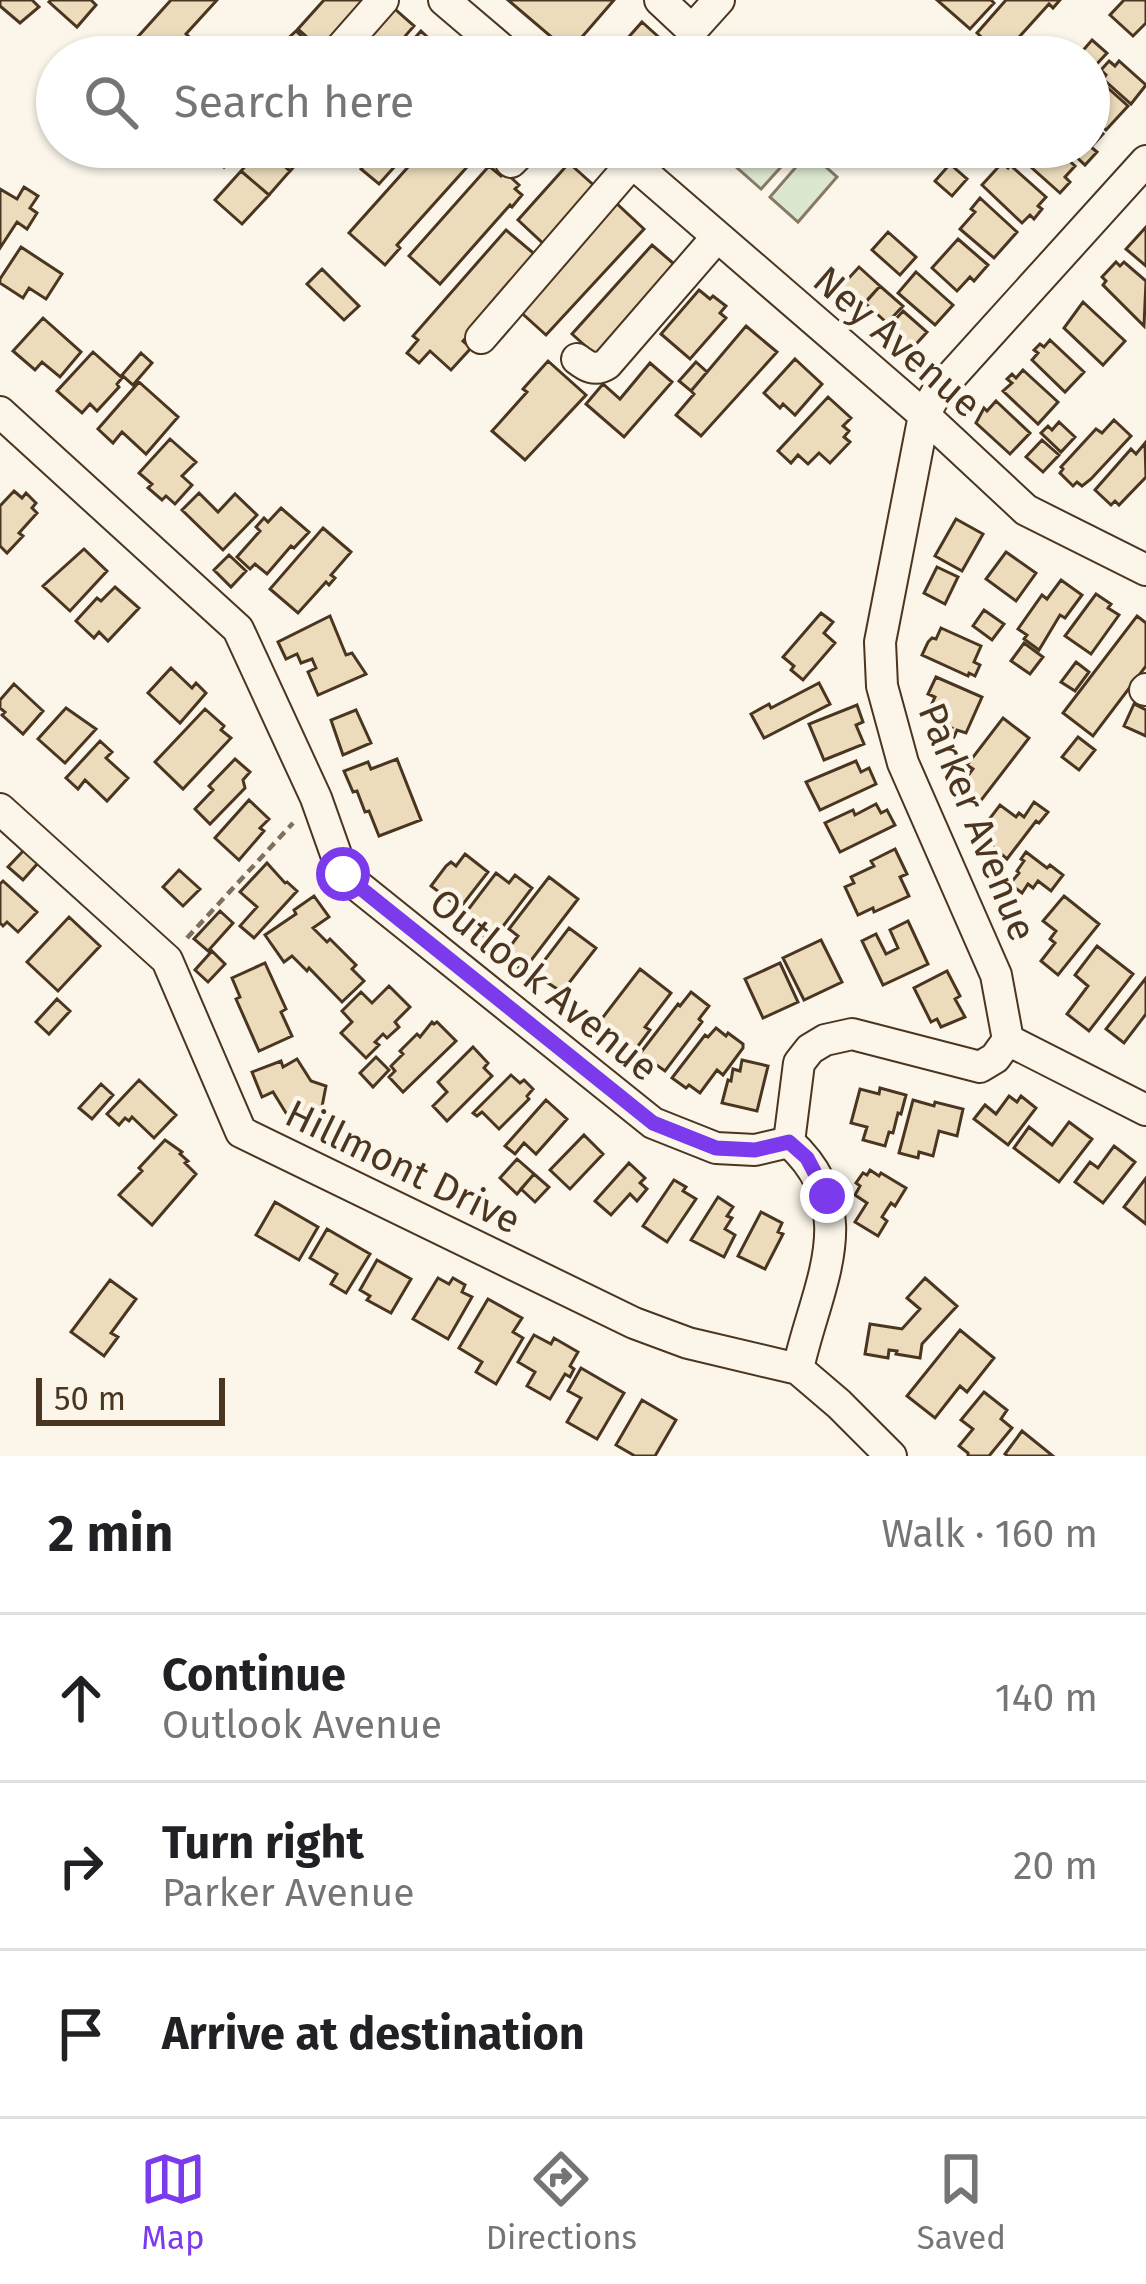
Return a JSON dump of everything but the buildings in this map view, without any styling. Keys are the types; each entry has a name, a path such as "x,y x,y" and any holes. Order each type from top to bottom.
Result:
{"street":[{"path":"351,36 383,0"},
{"path":"444,0 486,36"},
{"path":"660,0 692,30 719,0"},
{"name":"Parker Avenue","path":"1008,1040 996,975 903,763 882,686 880,642 923,415 937,392 1146,160"},
{"path":"481,338 613,168"},
{"name":"Ney Avenue","path":"638,168 1026,510 1146,570"},
{"path":"577,358 587,367 603,367 610,361 717,237"},
{"name":"Outlook Avenue","path":"0,412 238,628 316,798 343,874 653,1123 716,1148 755,1150 789,1142"},
{"name":"Hillmont Drive","path":"0,809 167,960 241,1132 634,1323 688,1343 798,1370 891,1456"},
{"path":"798,1370 831,1244 827,1196 807,1158 789,1142 799,1063 810,1049 853,1034 980,1067 995,1058 1008,1040 1146,1110"}],"path":[{"path":"167,960 316,798"}],"green space":[{"path":"737,168 780,168 761,189"},
{"path":"795,168 827,168 837,177 798,222 770,197"}],"route":[{"path":"343,874 653,1123 716,1148 755,1150 789,1142 807,1158 827,1196"}]}
